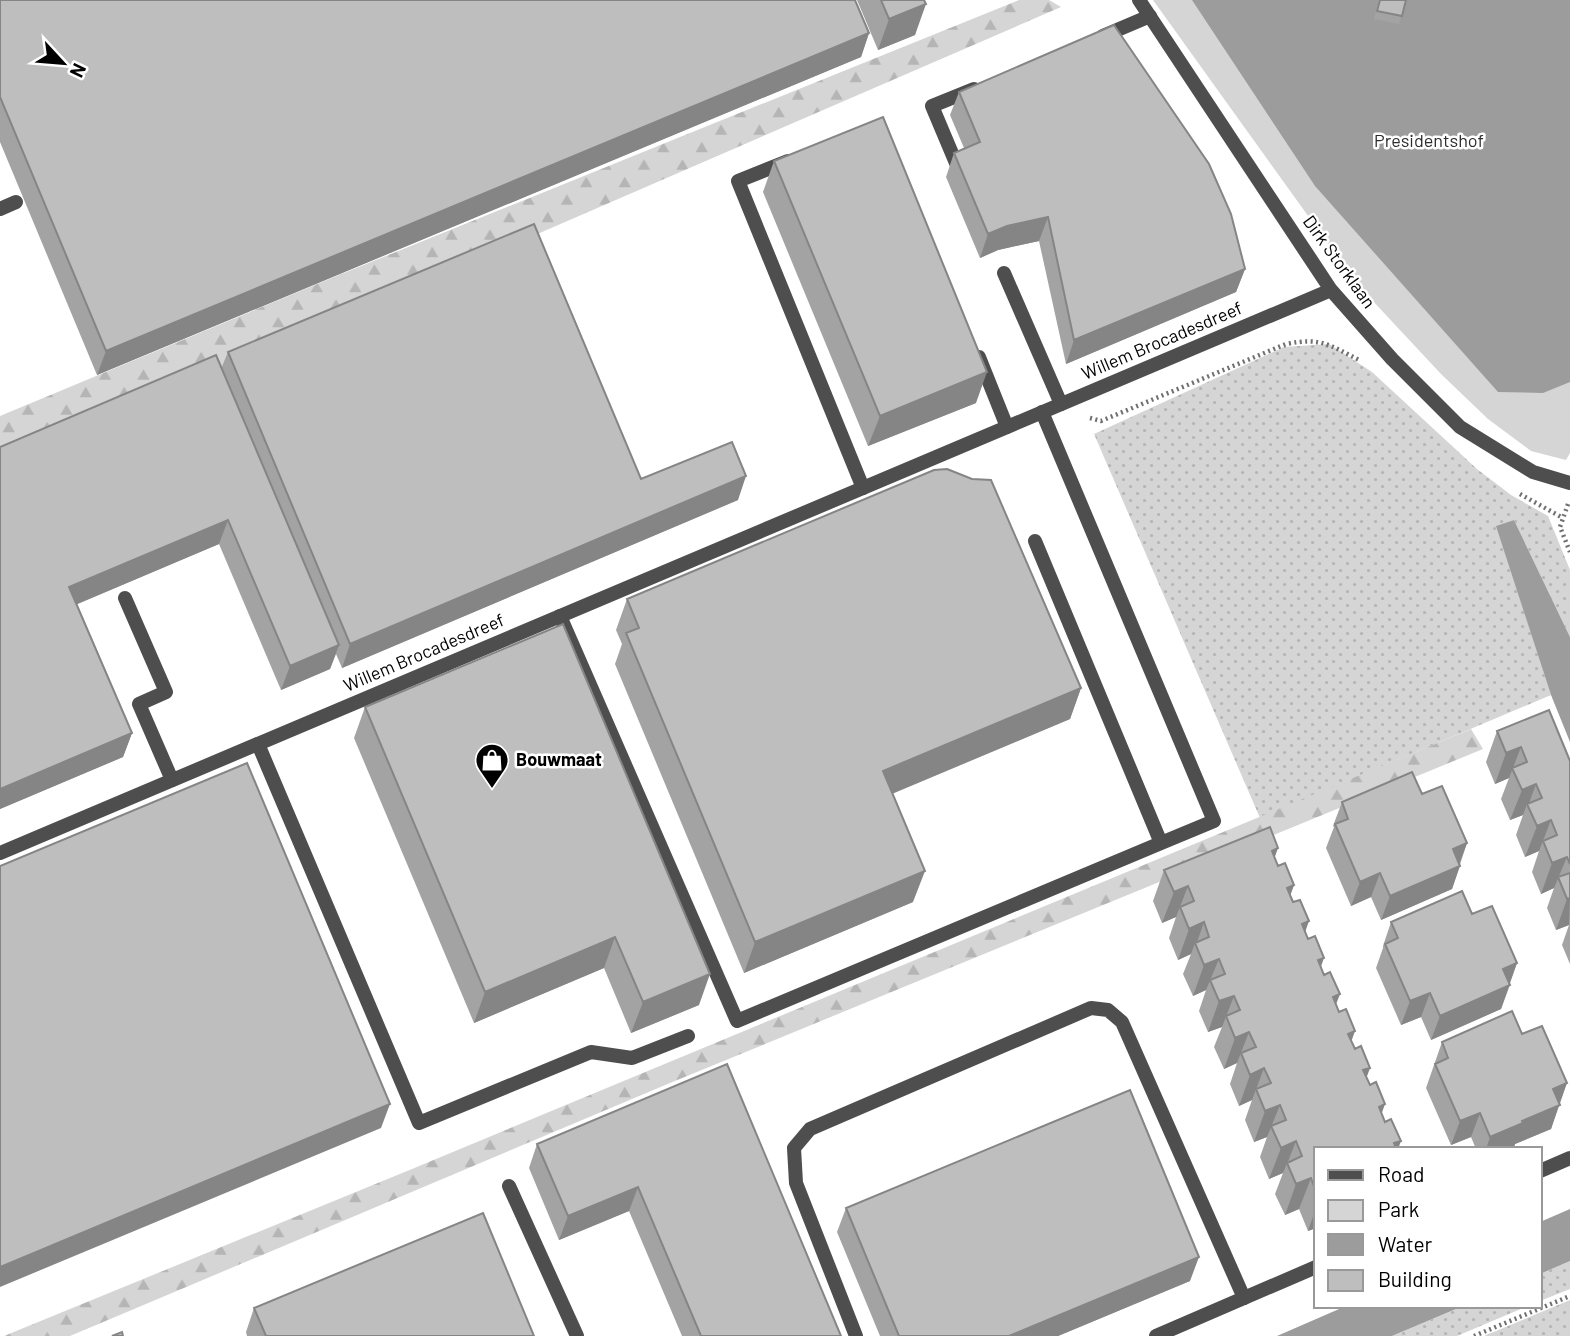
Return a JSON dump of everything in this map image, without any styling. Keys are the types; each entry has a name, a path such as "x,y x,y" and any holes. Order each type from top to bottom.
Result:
{"street":[{"name":"Dirk Storklaan","path":"1139,0 1332,290 1392,359 1460,427 1533,472 1570,483"},
{"path":"1086,43 1150,16"},
{"path":"956,163 932,106 984,85"},
{"path":"798,157 738,181 863,488"},
{"path":"0,209 16,202"},
{"path":"560,616 737,1021 1214,821 1052,408 1004,273"},
{"name":"Willem Brocadesdreef","path":"0,853 1332,290"},
{"path":"971,338 1007,427"},
{"path":"1035,541 1161,844"},
{"path":"125,598 166,692 139,704 172,780"},
{"path":"258,744 419,1123 591,1052 632,1058 688,1036"},
{"path":"856,1336 796,1183 794,1148 810,1129 1091,1008 1108,1010 1122,1022 1244,1298"},
{"path":"1542,1170 1570,1158"},
{"path":"509,1186 577,1336"},
{"path":"1156,1336 1314,1268"}],"path":[{"path":"1052,408 1101,421 1286,344 1307,340 1323,341 1367,364"},
{"path":"1516,491 1563,518"},
{"path":"1570,500 1559,527 1570,552"},
{"path":"1542,1308 1570,1296"},
{"path":"1474,1336 1541,1308"}],"green space":[{"path":"1019,0 1049,0 1061,7 228,368 0,458 0,416 334,277"},
{"name":"Presidentshof","path":"1153,0 1570,0 1570,453 1566,460 1531,451 1488,419 1441,374 1357,284"},
{"path":"1329,344 1372,372 1477,469 1511,495 1548,516 1570,570 1570,637 1514,520 1497,526 1551,695 1260,818 1094,434 1284,347"},
{"path":"1471,729 1483,749 670,1083 70,1336 4,1336 412,1169"},
{"path":"1570,1261 1570,1289 1542,1300 1542,1273"},
{"path":"1570,1300 1570,1336 1484,1336"},
{"path":"1458,1308 1523,1308 1457,1336 1392,1336"}],"water":[{"name":"Presidentshof","path":"1192,0 1570,0 1570,382 1543,393 1498,392 1315,186"},
{"path":"1514,520 1570,637 1570,742 1551,695 1496,526"},
{"path":"1570,1209 1570,1261 1542,1273 1542,1221"},
{"path":"1341,1308 1458,1308 1392,1336 1277,1336"}],"building":[{"path":"0,0 855,0 869,33 106,351 0,97"},
{"path":"881,0 924,0 926,4 889,19"},
{"path":"1380,0 1406,0 1402,16 1377,11"},
{"path":"1114,25 1209,164 1231,214 1245,269 1074,340 1048,217 1007,226 988,234 954,153 980,142 959,92"},
{"path":"883,117 987,372 880,416 774,161"},
{"path":"534,224 641,479 732,442 746,476 350,644 228,352"},
{"path":"216,355 339,645 290,666 228,520 69,587 132,733 0,789 0,447"},
{"path":"947,469 972,479 991,480 1081,688 883,771 925,871 755,942 626,633 639,628 627,599 934,470"},
{"path":"563,624 710,974 643,1002 615,937 485,992 365,707"},
{"path":"1549,710 1570,761 1570,864 1567,857 1552,863 1543,841 1557,835 1551,820 1537,826 1527,804 1542,798 1536,784 1522,790 1512,768 1527,762 1521,747 1506,753 1497,731"},
{"path":"247,763 390,1104 0,1267 0,866"},
{"path":"1412,772 1422,794 1442,786 1467,843 1453,849 1460,866 1390,896 1380,873 1360,882 1335,824 1348,819 1342,802"},
{"path":"1270,827 1278,848 1272,851 1278,866 1285,863 1294,885 1287,888 1293,902 1300,900 1309,921 1302,924 1308,939 1315,936 1324,958 1318,960 1324,975 1330,972 1340,994 1333,997 1339,1012 1346,1009 1355,1031 1348,1034 1355,1049 1361,1046 1370,1068 1363,1070 1370,1085 1376,1082 1385,1104 1379,1107 1385,1122 1391,1119 1401,1141 1394,1143 1395,1147 1314,1147 1314,1186 1311,1178 1296,1184 1287,1163 1302,1156 1296,1141 1281,1148 1271,1126 1286,1120 1280,1105 1265,1111 1256,1089 1271,1083 1264,1068 1250,1075 1241,1053 1256,1047 1249,1032 1235,1038 1226,1016 1240,1010 1234,996 1219,1001 1210,980 1225,974 1219,959 1204,965 1195,943 1209,937 1204,922 1189,929 1180,907 1194,901 1188,886 1174,892 1164,870"},
{"path":"1570,873 1570,898 1567,899 1558,877"},
{"path":"1462,891 1472,914 1492,906 1517,963 1503,969 1510,985 1440,1016 1430,993 1410,1001 1385,944 1398,938 1391,922"},
{"path":"1512,1011 1522,1034 1542,1026 1567,1083 1553,1089 1560,1105 1490,1137 1480,1113 1460,1121 1435,1064 1448,1058 1442,1042"},
{"path":"727,1064 841,1336 701,1336 638,1187 568,1216 537,1144"},
{"path":"1130,1090 1199,1257 1009,1336 899,1336 846,1208"},
{"path":"483,1213 534,1336 266,1336 254,1308"}],"place":[{"name":"Bouwmaat","path":"492,790"}]}
